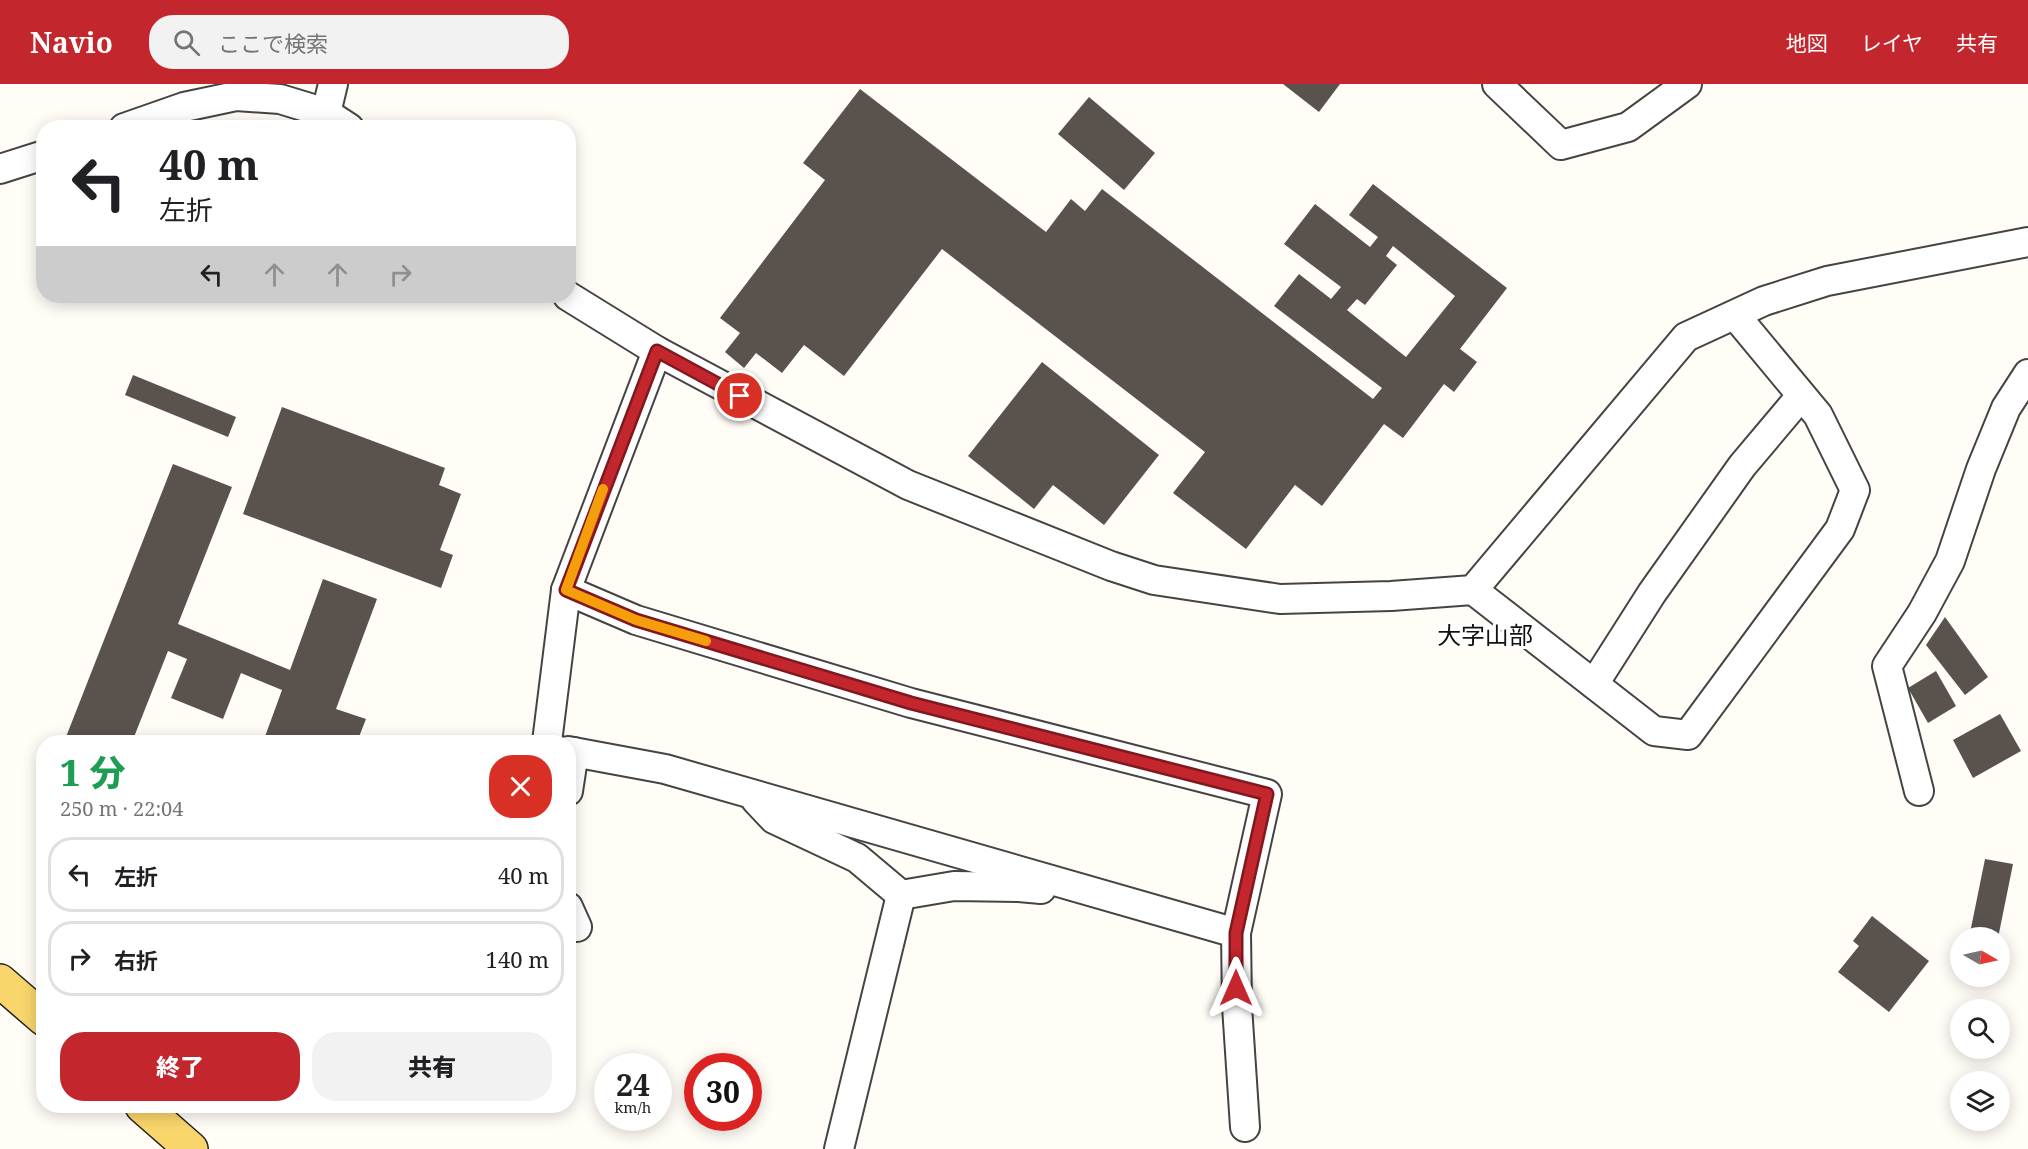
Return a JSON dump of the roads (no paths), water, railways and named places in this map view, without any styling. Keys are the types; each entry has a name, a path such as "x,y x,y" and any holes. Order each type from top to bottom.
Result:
{"main road":[{"path":"0,981 36,1012"},
{"path":"150,1113 191,1149"}],"street":[{"path":"147,120 184,107 236,96 280,99 338,120 333,84"},
{"path":"1497,84 1561,145 1628,127 1687,84"},
{"path":"0,169 36,158"},
{"path":"1473,590 1686,338 1764,302 1827,281 2028,242"},
{"path":"576,301 657,351 908,485 1111,566 1154,580 1280,599 1391,596 1473,590 1654,731 1688,735 1840,529 1855,490 1818,415 1735,315"},
{"path":"548,735 566,590 657,351"},
{"path":"1919,791 1887,666 1922,613 1950,561 1981,469 2006,408 2028,374"},
{"path":"1594,684 1652,592 1742,466 1801,396"},
{"path":"566,590 636,620 911,703 1267,794 1236,933 1237,1006 1245,1127"},
{"path":"576,753 665,769 1236,933"},
{"path":"750,794 774,819 856,858 901,896"},
{"path":"901,896 954,886 1019,886 1108,897"},
{"path":"839,1149 901,896"}],"district":[{"name":"大字山部","path":"1485,634"}]}
